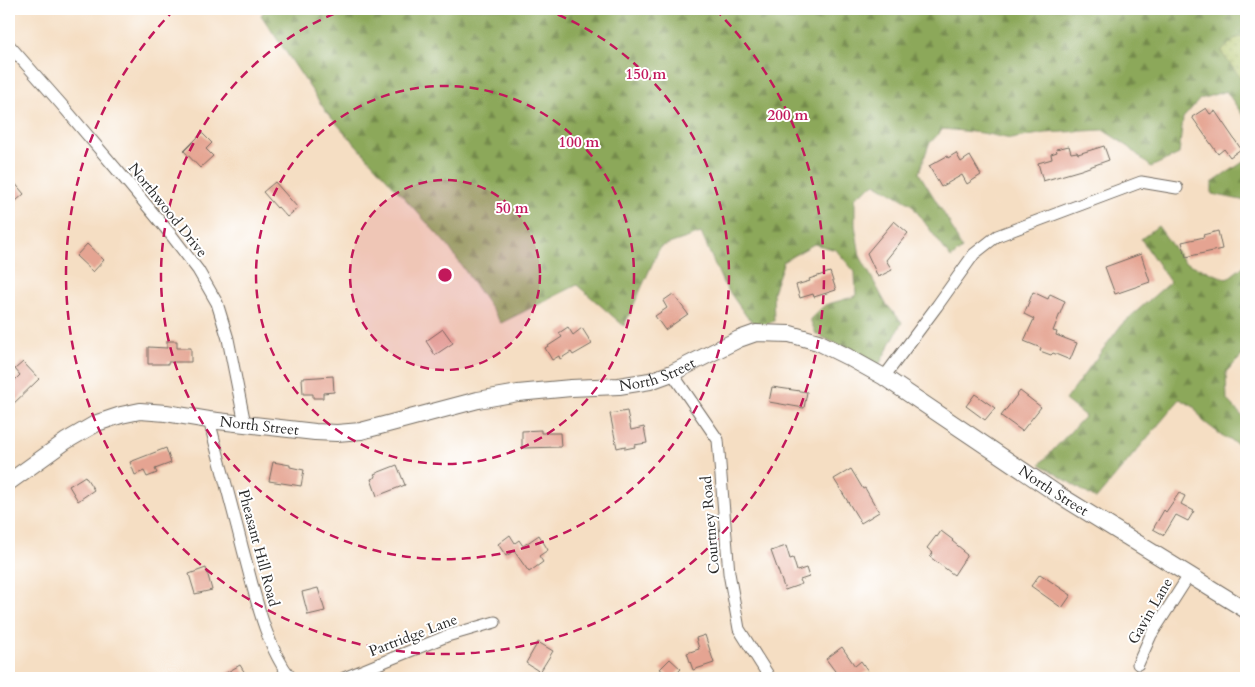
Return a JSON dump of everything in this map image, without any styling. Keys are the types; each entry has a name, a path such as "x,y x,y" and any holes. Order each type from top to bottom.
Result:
{"street":[{"name":"Northwood Drive","path":"9,45 129,184 198,270 217,303 228,339 245,424"},
{"path":"884,377 974,254 997,236 1141,182 1178,188"},
{"name":"North Street","path":"9,482 66,441 97,423 140,411 315,432 361,431 486,399 518,393 619,386 650,381 672,373 739,338 756,333 790,334 818,342 848,356 884,377 1056,493 1246,610"},
{"name":"Courtney Road","path":"672,373 718,440 729,573 739,629 770,678"},
{"name":"Pheasant Hill Road","path":"209,420 264,625 274,650 291,678"},
{"name":"Gavin Lane","path":"1138,664 1151,635 1190,574"},
{"name":"Partridge Lane","path":"344,678 447,636 495,622"}],"green space":[{"path":"266,9 1246,9 1246,120 1226,91 1200,99 1183,118 1179,154 1151,167 1129,147 1103,130 1045,133 1011,139 982,133 943,129 929,144 919,173 949,222 962,249 951,258 911,204 875,183 855,197 855,225 860,256 886,304 902,322 879,365 816,334 810,319 825,305 856,296 855,272 836,250 814,244 784,261 773,292 774,321 760,327 747,317 723,283 701,233 660,247 624,326 577,285 501,323 448,246 327,113 261,15"},
{"path":"1246,35 1246,85 1221,52 1234,39"},
{"path":"1246,160 1246,201 1212,194 1212,183"},
{"path":"1158,226 1184,262 1227,279 1246,264 1246,352 1226,372 1227,400 1246,420 1246,454 1243,447 1224,437 1203,421 1194,407 1180,399 1096,499 1040,464 1085,416 1065,400 1122,324 1170,282 1141,239"}],"building":[{"path":"1206,108 1210,114 1215,111 1241,149 1230,157 1224,149 1218,154 1192,117"},
{"path":"202,133 212,143 206,149 213,156 200,168 184,151"},
{"path":"1069,146 1071,153 1077,152 1078,154 1104,146 1109,160 1043,181 1038,163 1052,159 1051,154 1057,152 1056,149"},
{"path":"956,153 961,162 970,156 981,175 967,184 962,175 941,187 929,166"},
{"path":"9,176 24,194 9,207"},
{"path":"275,182 298,208 287,217 263,192"},
{"path":"894,221 908,233 886,260 892,270 878,277 867,253"},
{"path":"1218,231 1222,249 1186,257 1182,242 1204,237 1203,235"},
{"path":"87,244 104,260 93,272 76,256"},
{"path":"1141,254 1150,282 1115,294 1105,267"},
{"path":"830,272 836,290 814,297 813,294 800,298 796,285"},
{"path":"1033,292 1048,299 1050,294 1065,301 1053,331 1057,332 1056,335 1077,343 1070,360 1053,353 1051,355 1040,351 1041,348 1024,341 1034,319 1024,314"},
{"path":"673,294 688,314 665,330 655,316 667,308 663,301"},
{"path":"568,327 573,335 582,328 592,344 573,355 571,352 560,359 559,356 552,360 545,348 562,337 559,333"},
{"path":"443,329 453,343 435,355 426,341"},
{"path":"167,341 177,341 177,348 191,348 191,362 148,364 148,347 167,348"},
{"path":"23,362 39,379 9,408 9,386 20,375 15,369"},
{"path":"333,376 334,392 323,393 323,398 313,398 313,394 303,394 302,378"},
{"path":"772,387 807,392 804,408 769,402"},
{"path":"1020,391 1041,407 1022,431 1001,416"},
{"path":"975,394 995,408 985,420 966,406"},
{"path":"627,411 631,430 644,427 647,443 625,449 625,446 617,448 610,414"},
{"path":"541,430 541,433 560,433 561,447 522,448 522,431"},
{"path":"166,448 171,463 155,469 157,473 147,477 144,471 135,475 130,462"},
{"path":"273,462 304,470 301,486 269,481"},
{"path":"397,465 405,485 377,496 371,479 376,477 374,474"},
{"path":"851,469 879,512 861,523 834,479"},
{"path":"85,476 94,490 78,501 69,486"},
{"path":"1179,493 1185,496 1181,504 1194,511 1188,521 1176,515 1164,535 1153,529 1164,510 1166,512"},
{"path":"941,531 953,540 967,555 954,575 930,557 933,553 927,548"},
{"path":"510,535 515,543 519,540 523,546 539,535 548,550 539,556 543,562 529,572 514,551 506,556 498,544"},
{"path":"786,546 790,559 793,558 797,571 806,568 809,577 800,580 802,584 785,590 771,551"},
{"path":"206,568 212,590 195,594 189,574"},
{"path":"1040,574 1071,595 1062,608 1031,586"},
{"path":"318,588 325,611 308,615 302,592"},
{"path":"705,635 714,663 693,670 687,653 699,649 696,638"},
{"path":"538,642 553,651 540,672 526,663"},
{"path":"842,647 855,666 861,661 868,671 858,678 840,678 826,659"},
{"path":"670,659 681,669 672,678 660,669"},
{"path":"240,665 248,678 217,678"}]}
